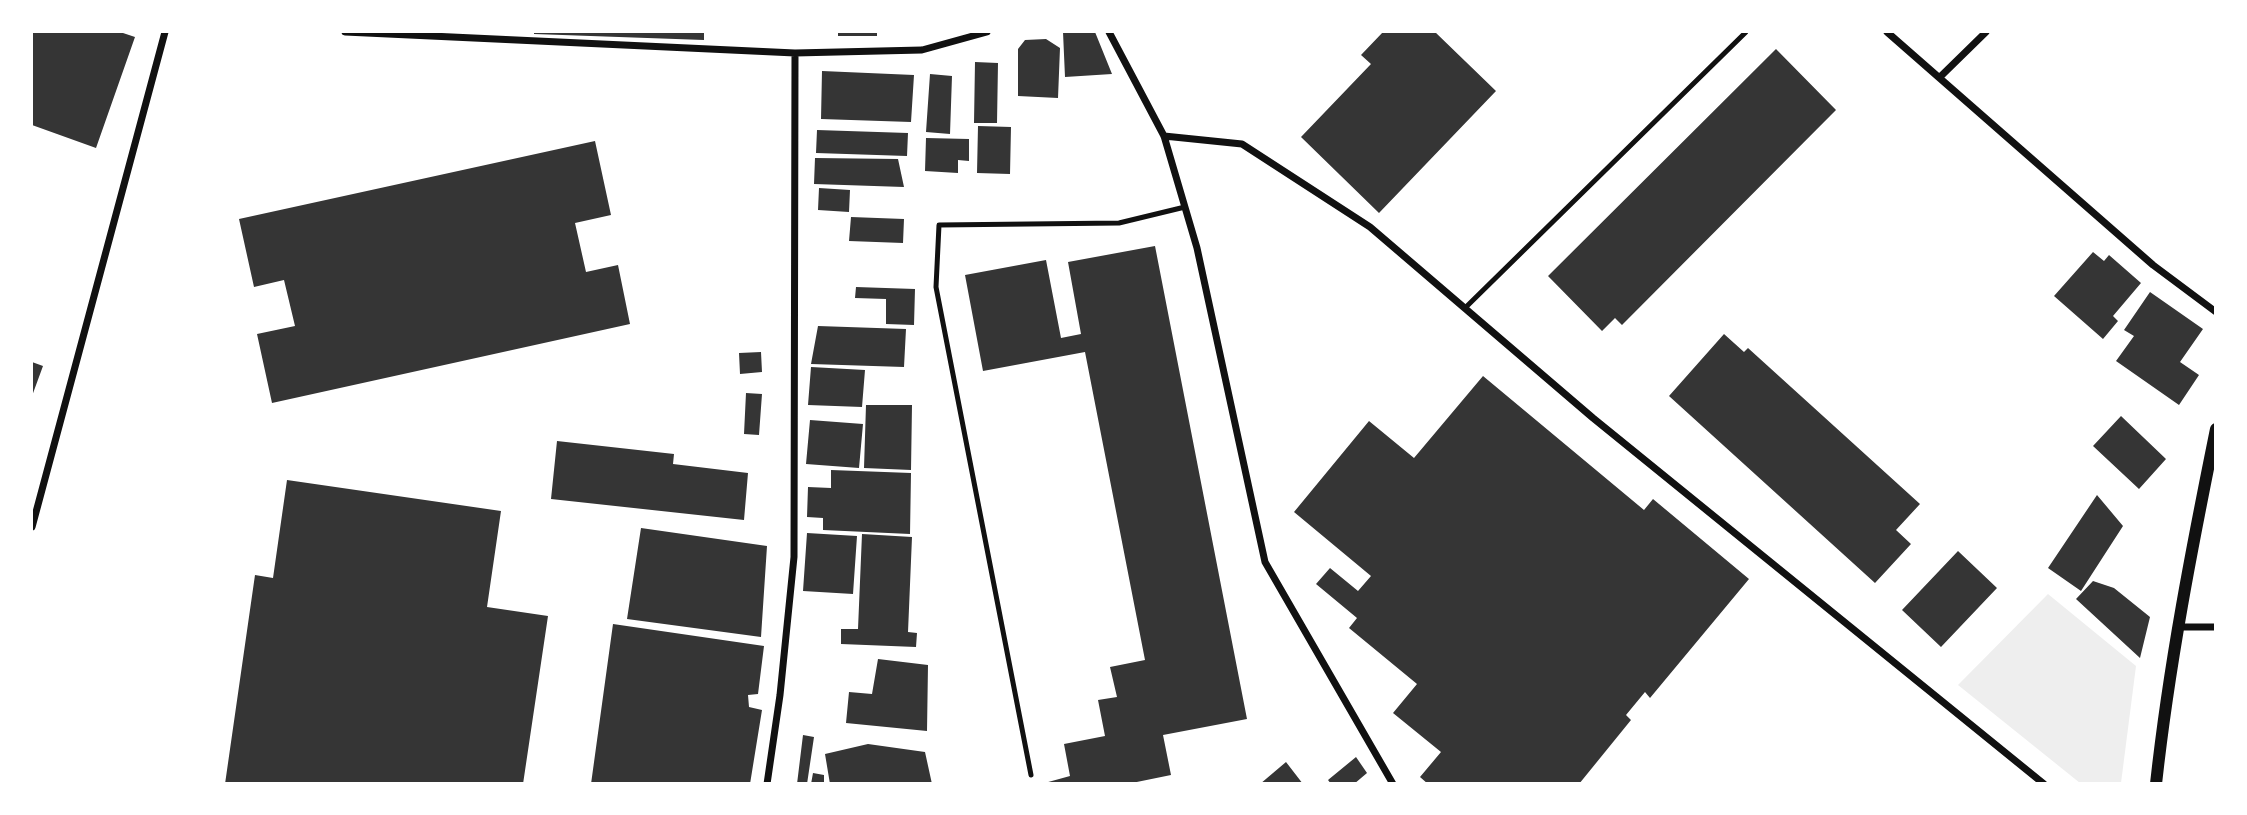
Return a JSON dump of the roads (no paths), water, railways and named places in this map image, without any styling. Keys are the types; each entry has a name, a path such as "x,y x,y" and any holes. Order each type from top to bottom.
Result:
{"street":[{"path":"32,527 165,32"},
{"path":"345,32 795,53 922,50 987,32"},
{"path":"1110,32 1164,136 1197,248 1265,562 1393,783"},
{"path":"1887,32 2153,265 2216,312"},
{"path":"1940,77 1986,32"},
{"path":"767,783 780,695 794,556 795,53"},
{"path":"1164,136 1242,144 1370,227 1614,436 2045,783"},
{"path":"2156,783 2179,627 2216,429"},
{"path":"2179,627 2216,627"}],"lane":[{"path":"1465,308 1746,32"},
{"path":"1031,775 936,287 939,225 1119,223 1185,207"}]}
